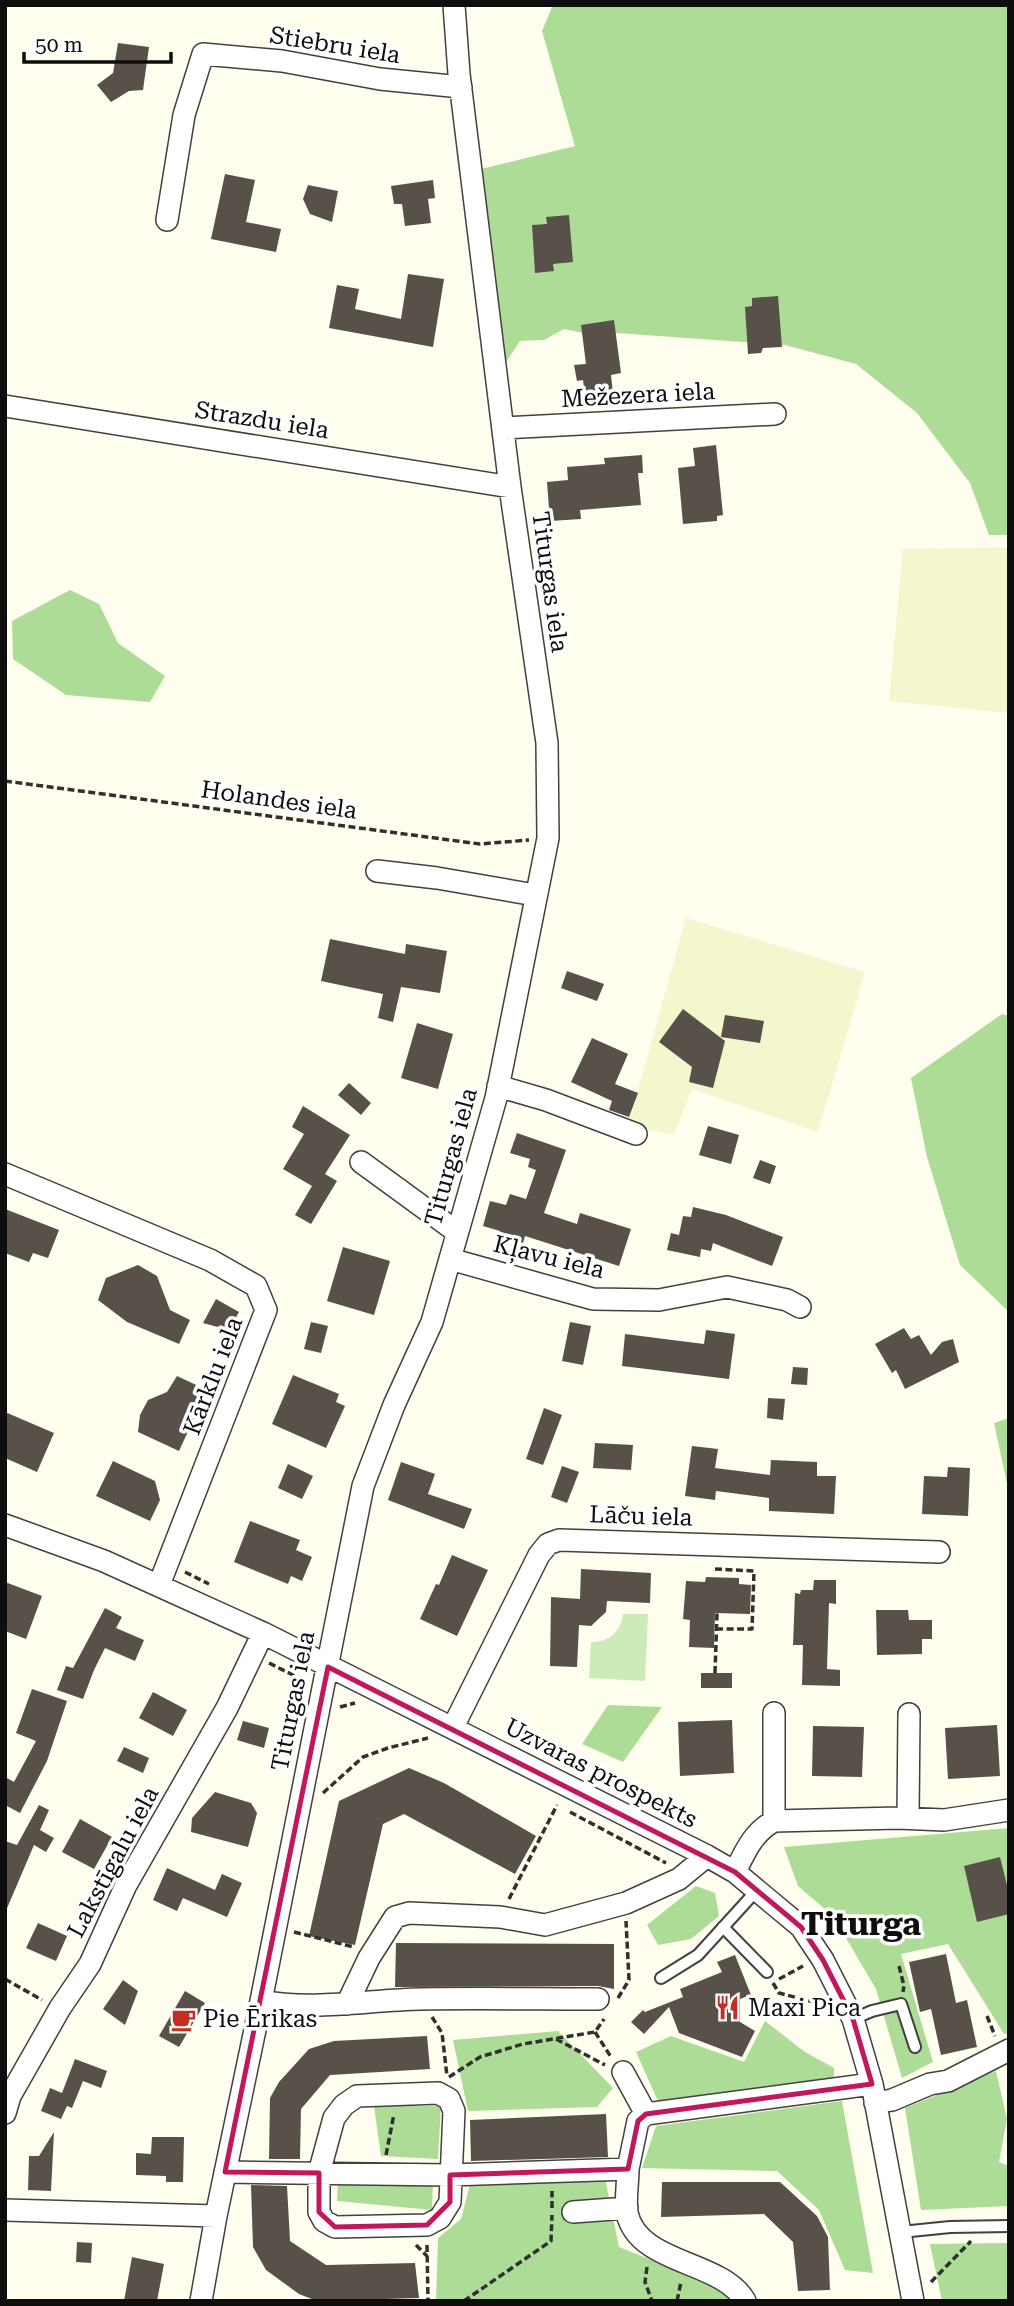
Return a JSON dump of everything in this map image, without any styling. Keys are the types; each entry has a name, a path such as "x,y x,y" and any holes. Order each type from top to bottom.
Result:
{"street":[{"name":"Titurgas iela","path":"201,2301 261,2001 331,1702 328,1667 363,1486 394,1405 432,1322 450,1259 498,1086 548,838 547,743 510,487 505,428 461,87 454,5"},
{"name":"Stiebru iela","path":"167,220 184,115 203,54 282,61 380,79 461,87"},
{"name":"Strazdu iela","path":"5,406 510,487"},
{"name":"Mežezera iela","path":"505,428 775,414"},
{"path":"377,871 437,877 535,895"},
{"path":"498,1086 545,1100 636,1134"},
{"path":"361,1162 457,1232"},
{"name":"Kārklu iela","path":"5,1174 210,1260 256,1286 266,1310 159,1585"},
{"name":"Kļavu iela","path":"450,1259 593,1299 659,1300 727,1287 787,1300 800,1307"},
{"name":"Uzvaras prospekts","path":"5,1525 104,1561 263,1633 707,1856 757,1889 801,1927 823,1960 853,2020 874,2093 914,2301"},
{"name":"Lāču iela","path":"453,1727 539,1555 548,1544 559,1540 939,1552"},
{"name":"Lakstīgalu iela","path":"5,2113 10,2096 60,2008 90,1964 126,1885 227,1708 263,1633"},
{"path":"774,1713 774,1821"},
{"path":"908,1818 909,1714"},
{"path":"735,1872 761,1827 774,1821 908,1818 944,1820 1009,1810"},
{"path":"347,2004 369,1958 395,1917 409,1913 500,1917 545,1926 626,1903 678,1879 707,1856"},
{"path":"261,2001 276,2004 347,2004 419,1999 598,1999"},
{"path":"745,2301 740,2292 724,2282 656,2250 640,2236 627,2214 628,2169 638,2121 646,2114 874,2093 892,2100 930,2084 948,2081 1009,2050"},
{"path":"620,2070 646,2114"},
{"path":"438,2093 449,2099 454,2111 450,2203 440,2218 427,2225 335,2227 324,2221 319,2212 319,2173 334,2118 344,2105 357,2096 397,2095 438,2093"},
{"path":"225,2172 450,2175 628,2169"},
{"path":"573,2212 627,2208"},
{"path":"5,2210 216,2216"}],"lane":[{"path":"661,1978 698,1955 757,1889"},
{"path":"723,1927 767,1972"},
{"path":"853,2020 872,2011 901,2004 915,2048"},
{"path":"901,2232 950,2227 1009,2226"}],"path":[{"name":"Holandes iela","path":"5,781 480,844 548,838"},
{"path":"715,1569 754,1571 751,1629 717,1629"},
{"path":"715,1673 717,1613"},
{"path":"253,1656 301,1679 306,1691 331,1702"},
{"path":"322,1794 363,1757 429,1738"},
{"path":"500,1917 557,1805"},
{"path":"291,1931 364,1949"},
{"path":"805,1965 773,1982 779,1993 829,2006"},
{"path":"899,1966 904,1986 901,2004"},
{"path":"5,1979 27,1993 60,2008"},
{"path":"419,1999 442,2033 448,2078"},
{"path":"595,2032 620,2070"},
{"path":"556,2039 601,2064 620,2070"},
{"path":"383,2174 397,2095"},
{"path":"464,2301 551,2241 553,2171"},
{"path":"427,2225 428,2301"},
{"path":"931,2282 985,2227"},
{"path":"652,2301 645,2283 647,2265 656,2250"}],"highlighted area":[{"path":"328,1667 735,1872 801,1927 823,1960 853,2019 872,2084 646,2114 638,2121 628,2169 450,2175 450,2202 427,2225 335,2227 319,2212 319,2173 225,2172"}],"green space":[{"path":"553,5 1009,5 1009,535 989,535 970,483 917,413 856,364 785,345 617,333 592,335 564,329 544,340 520,341 497,376 473,171 575,146 542,31"},
{"path":"1009,547 1009,713 889,701 903,549"},
{"path":"70,590 99,604 118,643 165,676 150,702 66,695 13,659 12,621"},
{"path":"686,918 865,972 818,1132 692,1089 674,1135 628,1126"},
{"path":"1002,1014 1009,1016 1009,1312 960,1265 927,1157 911,1078"},
{"path":"1009,1418 1009,1493 994,1423"},
{"path":"623,1614 648,1614 645,1681 589,1678 591,1642 613,1635 620,1626"},
{"path":"608,1705 662,1707 623,1762 582,1744"},
{"path":"1009,1828 1009,2033 1004,2034 948,1944 901,1954 933,2062 902,2078 876,1989 833,1916 798,1886 784,1847"},
{"path":"696,1886 715,1893 719,1916 691,1939 658,1945 647,1925"},
{"path":"765,2021 805,2052 834,2068 834,2081 658,2101 636,2052 671,2036 744,2062"},
{"path":"558,2031 613,2088 597,2107 468,2111 453,2040"},
{"path":"996,2071 1007,2119 999,2162 1009,2166 1009,2206 921,2210 905,2108"},
{"path":"842,2101 873,2273 845,2270 819,2210 777,2171 642,2168 656,2126"},
{"path":"374,2106 441,2106 438,2159 381,2156"},
{"path":"605,2178 619,2247 720,2287 730,2301 436,2301 438,2238 461,2219 470,2184"},
{"path":"338,2181 433,2183 432,2210 337,2201"},
{"path":"1009,2243 1009,2301 942,2301 930,2244"}],"building":[{"path":"118,43 149,47 143,90 129,91 111,102 97,85 113,73"},
{"path":"225,174 255,180 246,222 281,229 276,252 211,239"},
{"path":"433,180 435,198 428,199 431,223 405,226 402,204 394,204 391,186"},
{"path":"308,185 338,191 332,222 310,214 303,199"},
{"path":"569,215 573,262 553,264 554,271 535,273 532,225 547,224 546,217"},
{"path":"408,274 444,279 433,347 329,328 337,285 359,289 355,309 401,319"},
{"path":"778,296 782,347 763,348 761,353 748,354 745,307 752,306 752,298"},
{"path":"614,320 621,373 611,375 614,403 586,407 583,380 577,381 574,365 586,364 581,325"},
{"path":"716,445 723,515 717,516 717,521 683,524 678,468 695,466 693,448"},
{"path":"642,455 643,473 638,473 641,505 580,510 581,519 550,521 547,482 568,480 567,467 605,464 604,458"},
{"path":"330,939 405,954 406,944 447,951 440,993 401,987 393,1022 378,1018 383,994 321,981"},
{"path":"567,971 604,984 597,1001 561,988"},
{"path":"683,1009 725,1041 713,1088 689,1082 692,1067 659,1042"},
{"path":"725,1015 764,1021 760,1043 721,1037"},
{"path":"417,1023 453,1034 438,1089 401,1078"},
{"path":"592,1038 628,1054 615,1084 638,1093 629,1117 609,1110 612,1101 571,1082"},
{"path":"349,1083 371,1103 361,1115 338,1095"},
{"path":"303,1106 350,1135 325,1174 337,1181 311,1224 295,1215 312,1186 283,1169 304,1134 292,1127"},
{"path":"708,1126 739,1135 731,1164 699,1155"},
{"path":"517,1133 566,1150 544,1213 577,1224 580,1213 631,1229 619,1266 525,1236 523,1243 499,1236 500,1231 483,1226 490,1201 506,1205 510,1194 526,1199 536,1170 528,1167 530,1159 510,1153"},
{"path":"760,1160 776,1166 770,1184 753,1178"},
{"path":"693,1207 726,1215 783,1237 772,1266 713,1243 711,1251 701,1249 700,1257 667,1250 671,1233 679,1235 683,1216 691,1217"},
{"path":"5,1209 59,1230 48,1258 33,1253 29,1262 5,1253"},
{"path":"343,1247 390,1261 374,1315 327,1301"},
{"path":"138,1265 157,1276 170,1310 190,1320 179,1344 127,1322 98,1300 106,1278"},
{"path":"216,1299 239,1312 229,1330 203,1323"},
{"path":"311,1322 328,1326 321,1353 304,1349"},
{"path":"570,1322 591,1326 583,1365 562,1361"},
{"path":"904,1328 911,1339 919,1335 931,1355 942,1342 953,1339 959,1362 905,1389 896,1370 892,1373 875,1344"},
{"path":"706,1330 735,1334 729,1379 622,1366 625,1334 704,1344"},
{"path":"793,1367 808,1368 807,1385 791,1384"},
{"path":"293,1375 339,1394 336,1402 345,1406 326,1448 272,1424"},
{"path":"177,1376 207,1390 179,1451 138,1432 140,1415 148,1400 167,1392"},
{"path":"768,1398 785,1399 783,1420 767,1418"},
{"path":"544,1408 562,1415 543,1465 526,1459"},
{"path":"5,1412 54,1433 37,1472 5,1458"},
{"path":"595,1443 633,1445 631,1470 593,1468"},
{"path":"692,1446 718,1449 715,1468 770,1475 771,1460 817,1462 817,1476 836,1476 834,1514 769,1511 769,1498 716,1491 715,1500 685,1496"},
{"path":"113,1461 155,1481 160,1500 150,1521 96,1496"},
{"path":"401,1462 435,1474 428,1494 472,1509 464,1529 388,1500"},
{"path":"288,1464 313,1476 302,1499 278,1488"},
{"path":"562,1466 579,1472 567,1503 551,1497"},
{"path":"948,1467 970,1468 968,1516 922,1514 924,1476 947,1477"},
{"path":"250,1521 300,1540 296,1550 312,1557 302,1581 291,1576 288,1584 234,1562"},
{"path":"452,1555 488,1570 457,1636 420,1619"},
{"path":"581,1569 651,1573 650,1603 607,1601 606,1612 591,1626 579,1625 577,1667 550,1666 551,1597 580,1599"},
{"path":"706,1577 739,1578 739,1584 751,1585 750,1614 715,1613 714,1648 689,1647 690,1620 683,1619 686,1581 705,1582"},
{"path":"814,1580 836,1580 836,1604 829,1603 827,1669 840,1670 840,1686 802,1685 803,1645 793,1645 795,1593 813,1590"},
{"path":"5,1582 42,1596 26,1639 5,1631"},
{"path":"105,1608 122,1617 116,1628 144,1640 135,1661 105,1648 83,1699 57,1690 66,1666 73,1668"},
{"path":"876,1610 908,1610 909,1620 932,1620 932,1639 922,1639 922,1654 877,1655"},
{"path":"701,1673 732,1673 732,1688 701,1688"},
{"path":"32,1689 67,1701 47,1761 20,1813 5,1805 5,1777 14,1782 36,1741 16,1733"},
{"path":"153,1692 187,1710 173,1736 139,1718"},
{"path":"732,1720 734,1773 680,1776 678,1722"},
{"path":"243,1721 269,1728 264,1748 237,1740"},
{"path":"997,1725 1000,1776 948,1779 945,1728"},
{"path":"813,1726 864,1727 862,1777 812,1776"},
{"path":"124,1747 149,1758 143,1773 117,1761"},
{"path":"409,1768 444,1783 536,1836 515,1874 404,1814 383,1824 355,1945 309,1936 339,1801"},
{"path":"215,1792 251,1803 257,1813 248,1847 191,1832 192,1818"},
{"path":"39,1805 49,1810 40,1830 54,1838 46,1852 34,1845 5,1913 5,1841 17,1845"},
{"path":"80,1819 112,1837 94,1869 62,1852"},
{"path":"1000,1857 1009,1893 1009,1914 977,1922 964,1866"},
{"path":"167,1868 215,1890 222,1874 242,1883 227,1917 183,1898 177,1911 153,1900"},
{"path":"38,1923 67,1936 56,1961 26,1948"},
{"path":"396,1943 614,1944 614,1989 598,1986 395,1987"},
{"path":"946,1954 956,2003 967,2000 977,2047 941,2055 931,2009 920,2012 909,1962"},
{"path":"735,1955 751,1995 740,1999 740,2022 755,2031 742,2057 679,2033 669,2007 644,2034 631,2022 643,2010 645,2012 683,1997 680,1989 722,1972 717,1962"},
{"path":"123,1980 138,1991 125,2025 103,2009"},
{"path":"185,1991 205,2003 179,2047 159,2036"},
{"path":"427,2036 430,2069 330,2075 301,2109 300,2159 269,2159 270,2098 279,2082 309,2049 334,2041"},
{"path":"75,2059 107,2071 101,2088 83,2081 72,2108 67,2106 61,2119 41,2111 50,2088 62,2093"},
{"path":"606,2114 608,2157 471,2161 470,2120"},
{"path":"54,2132 51,2191 28,2190 29,2156 39,2156"},
{"path":"152,2137 184,2137 183,2182 166,2182 166,2176 136,2175 136,2153 151,2154"},
{"path":"662,2182 780,2182 817,2216 828,2237 830,2290 798,2291 793,2242 764,2214 661,2217"},
{"path":"251,2185 287,2186 290,2241 326,2265 415,2263 419,2298 317,2301 299,2294 266,2270 253,2247"},
{"path":"77,2242 92,2243 91,2263 76,2262"},
{"path":"132,2257 164,2264 157,2301 124,2301"}],"place":[{"name":"Maxi Pica","path":"728,2008"},
{"name":"Pie Ērikas","path":"183,2019"}],"district":[{"name":"Titurga","path":"861,1924"}]}
